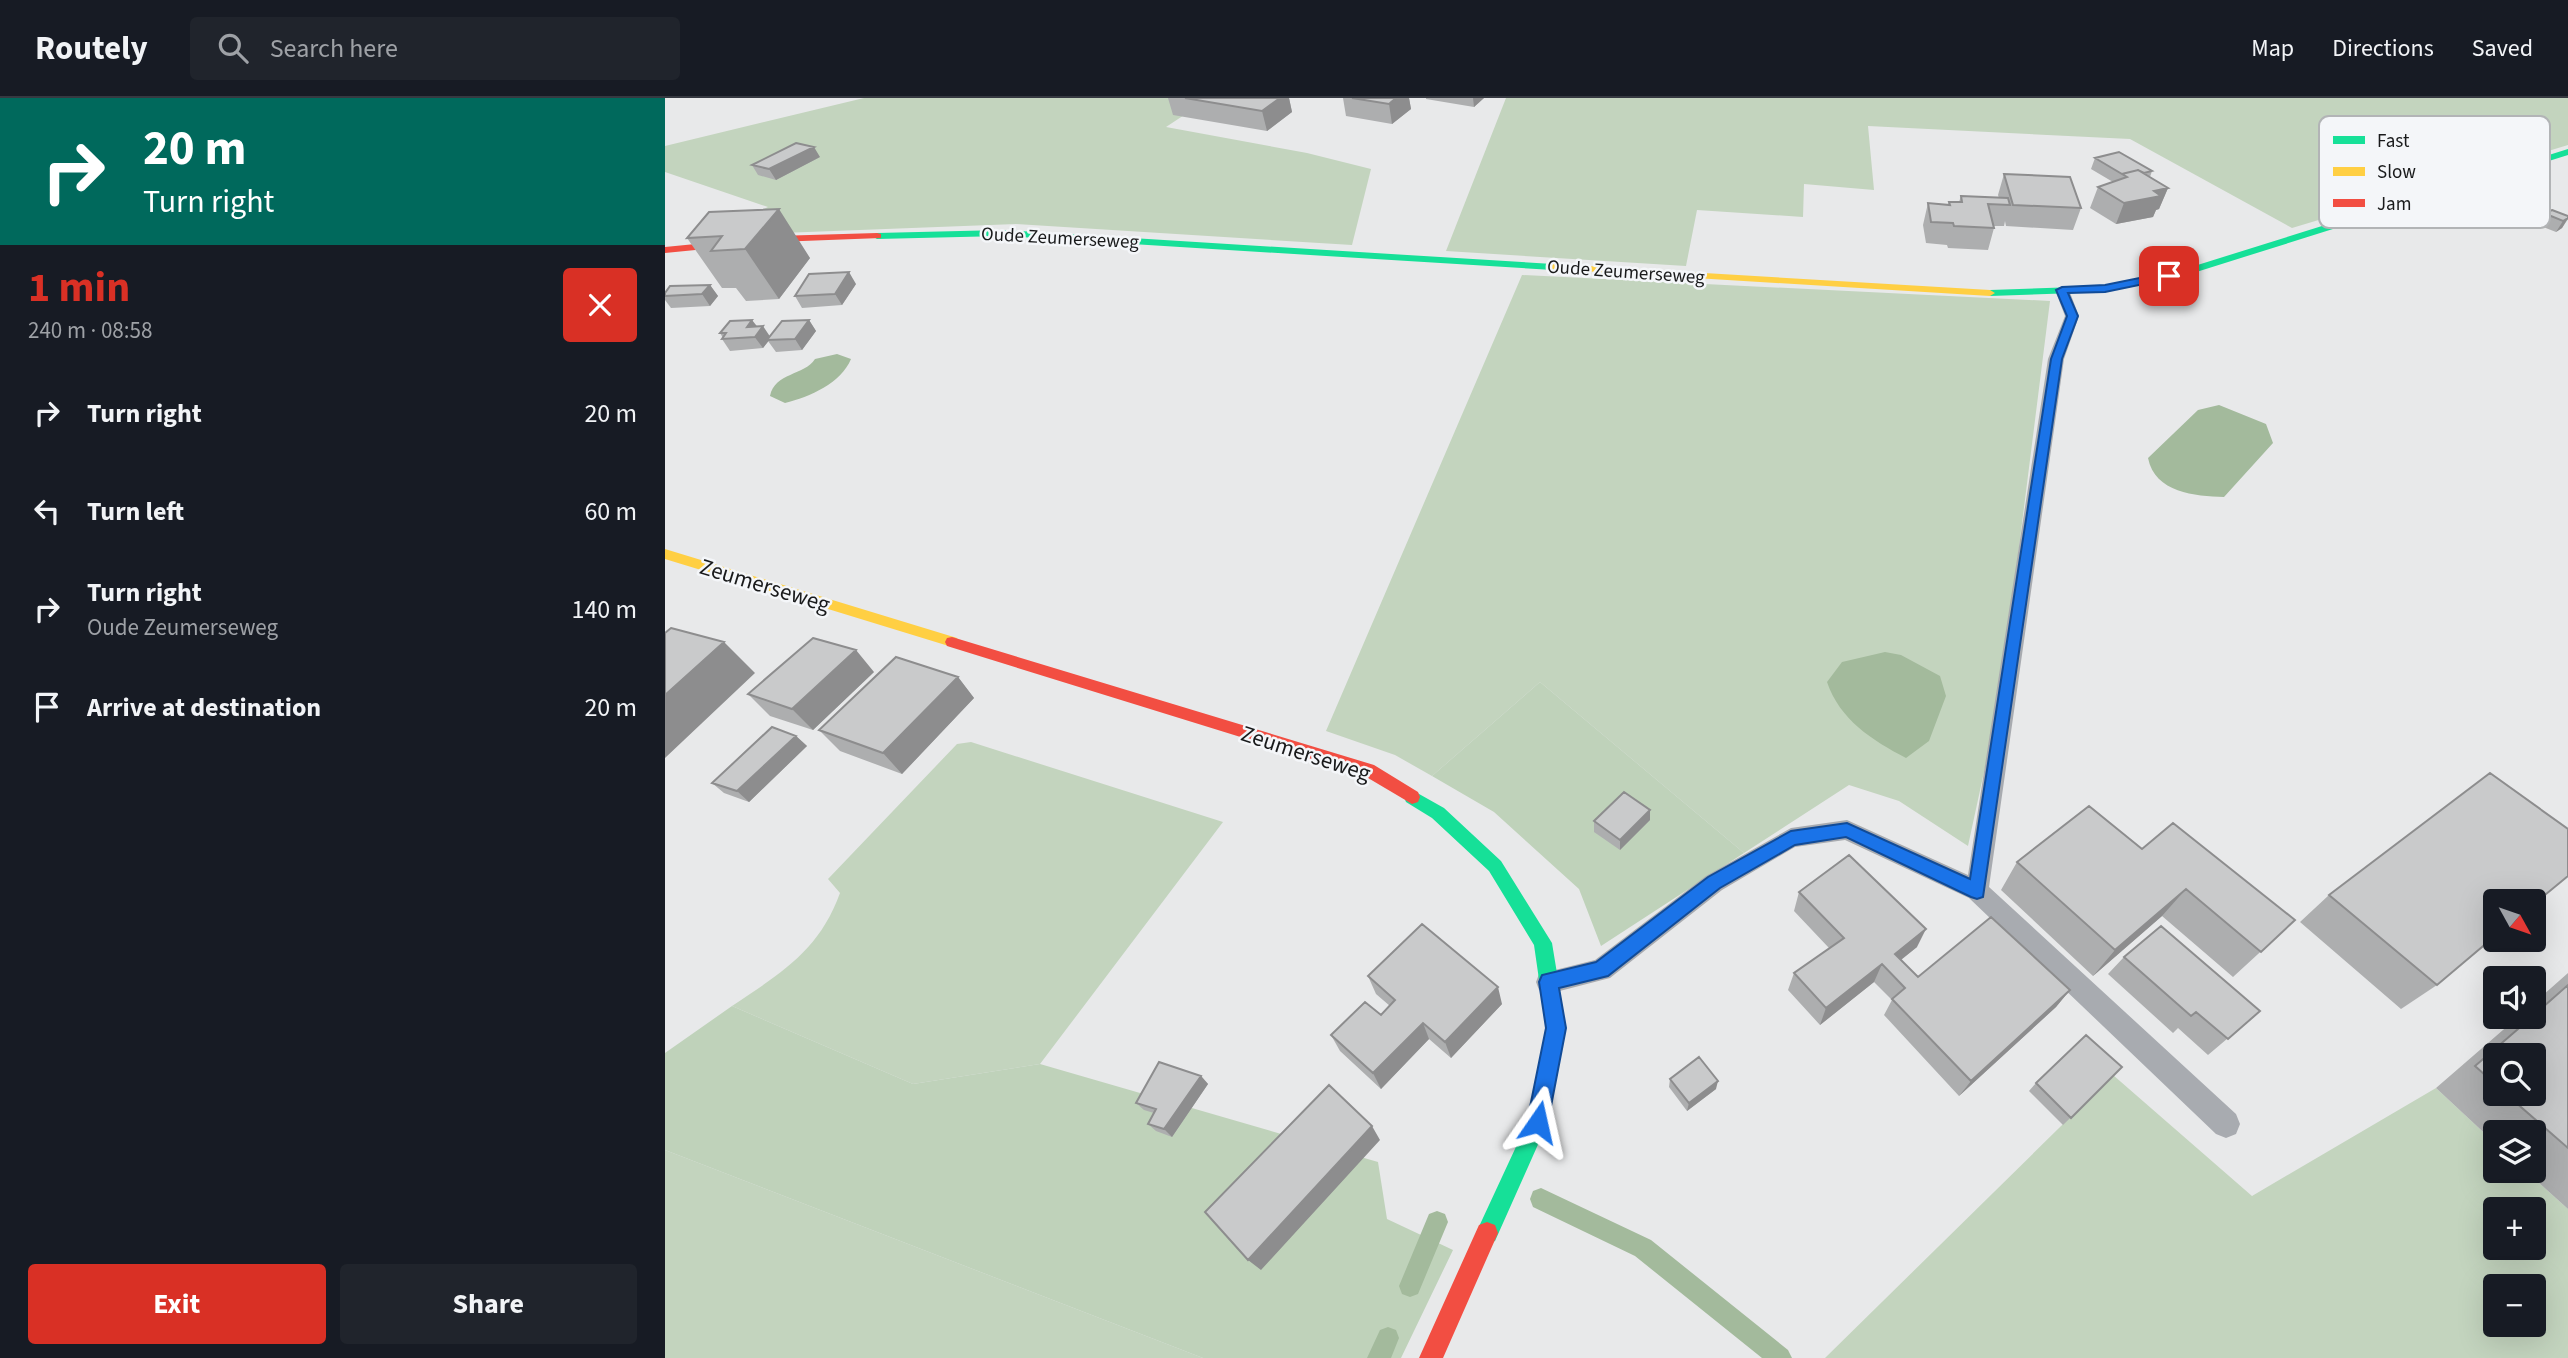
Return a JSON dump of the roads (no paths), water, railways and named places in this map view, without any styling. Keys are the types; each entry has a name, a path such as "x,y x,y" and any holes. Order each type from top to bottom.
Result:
{"street":[{"name":"Oude Zeumerseweg","path":"2550,158 2568,152"},
{"name":"Oude Zeumerseweg","path":"665,250 776,239 1002,233 1969,292 2105,289 2190,271 2327,228"},
{"name":"Zeumerseweg","path":"665,554 1368,770 1438,814 1495,866 1543,943 1556,1028 1538,1122 1431,1358"}],"lane":[{"path":"1977,891 2056,359 2072,316 2062,290"},
{"path":"1548,982 1601,970 1714,883 1791,838 1847,830 1977,891 2226,1124"}],"waterway":[{"path":"1541,1199 1643,1248 1780,1358"},
{"path":"1410,1286 1437,1222"},
{"path":"1379,1358 1388,1338"}]}
